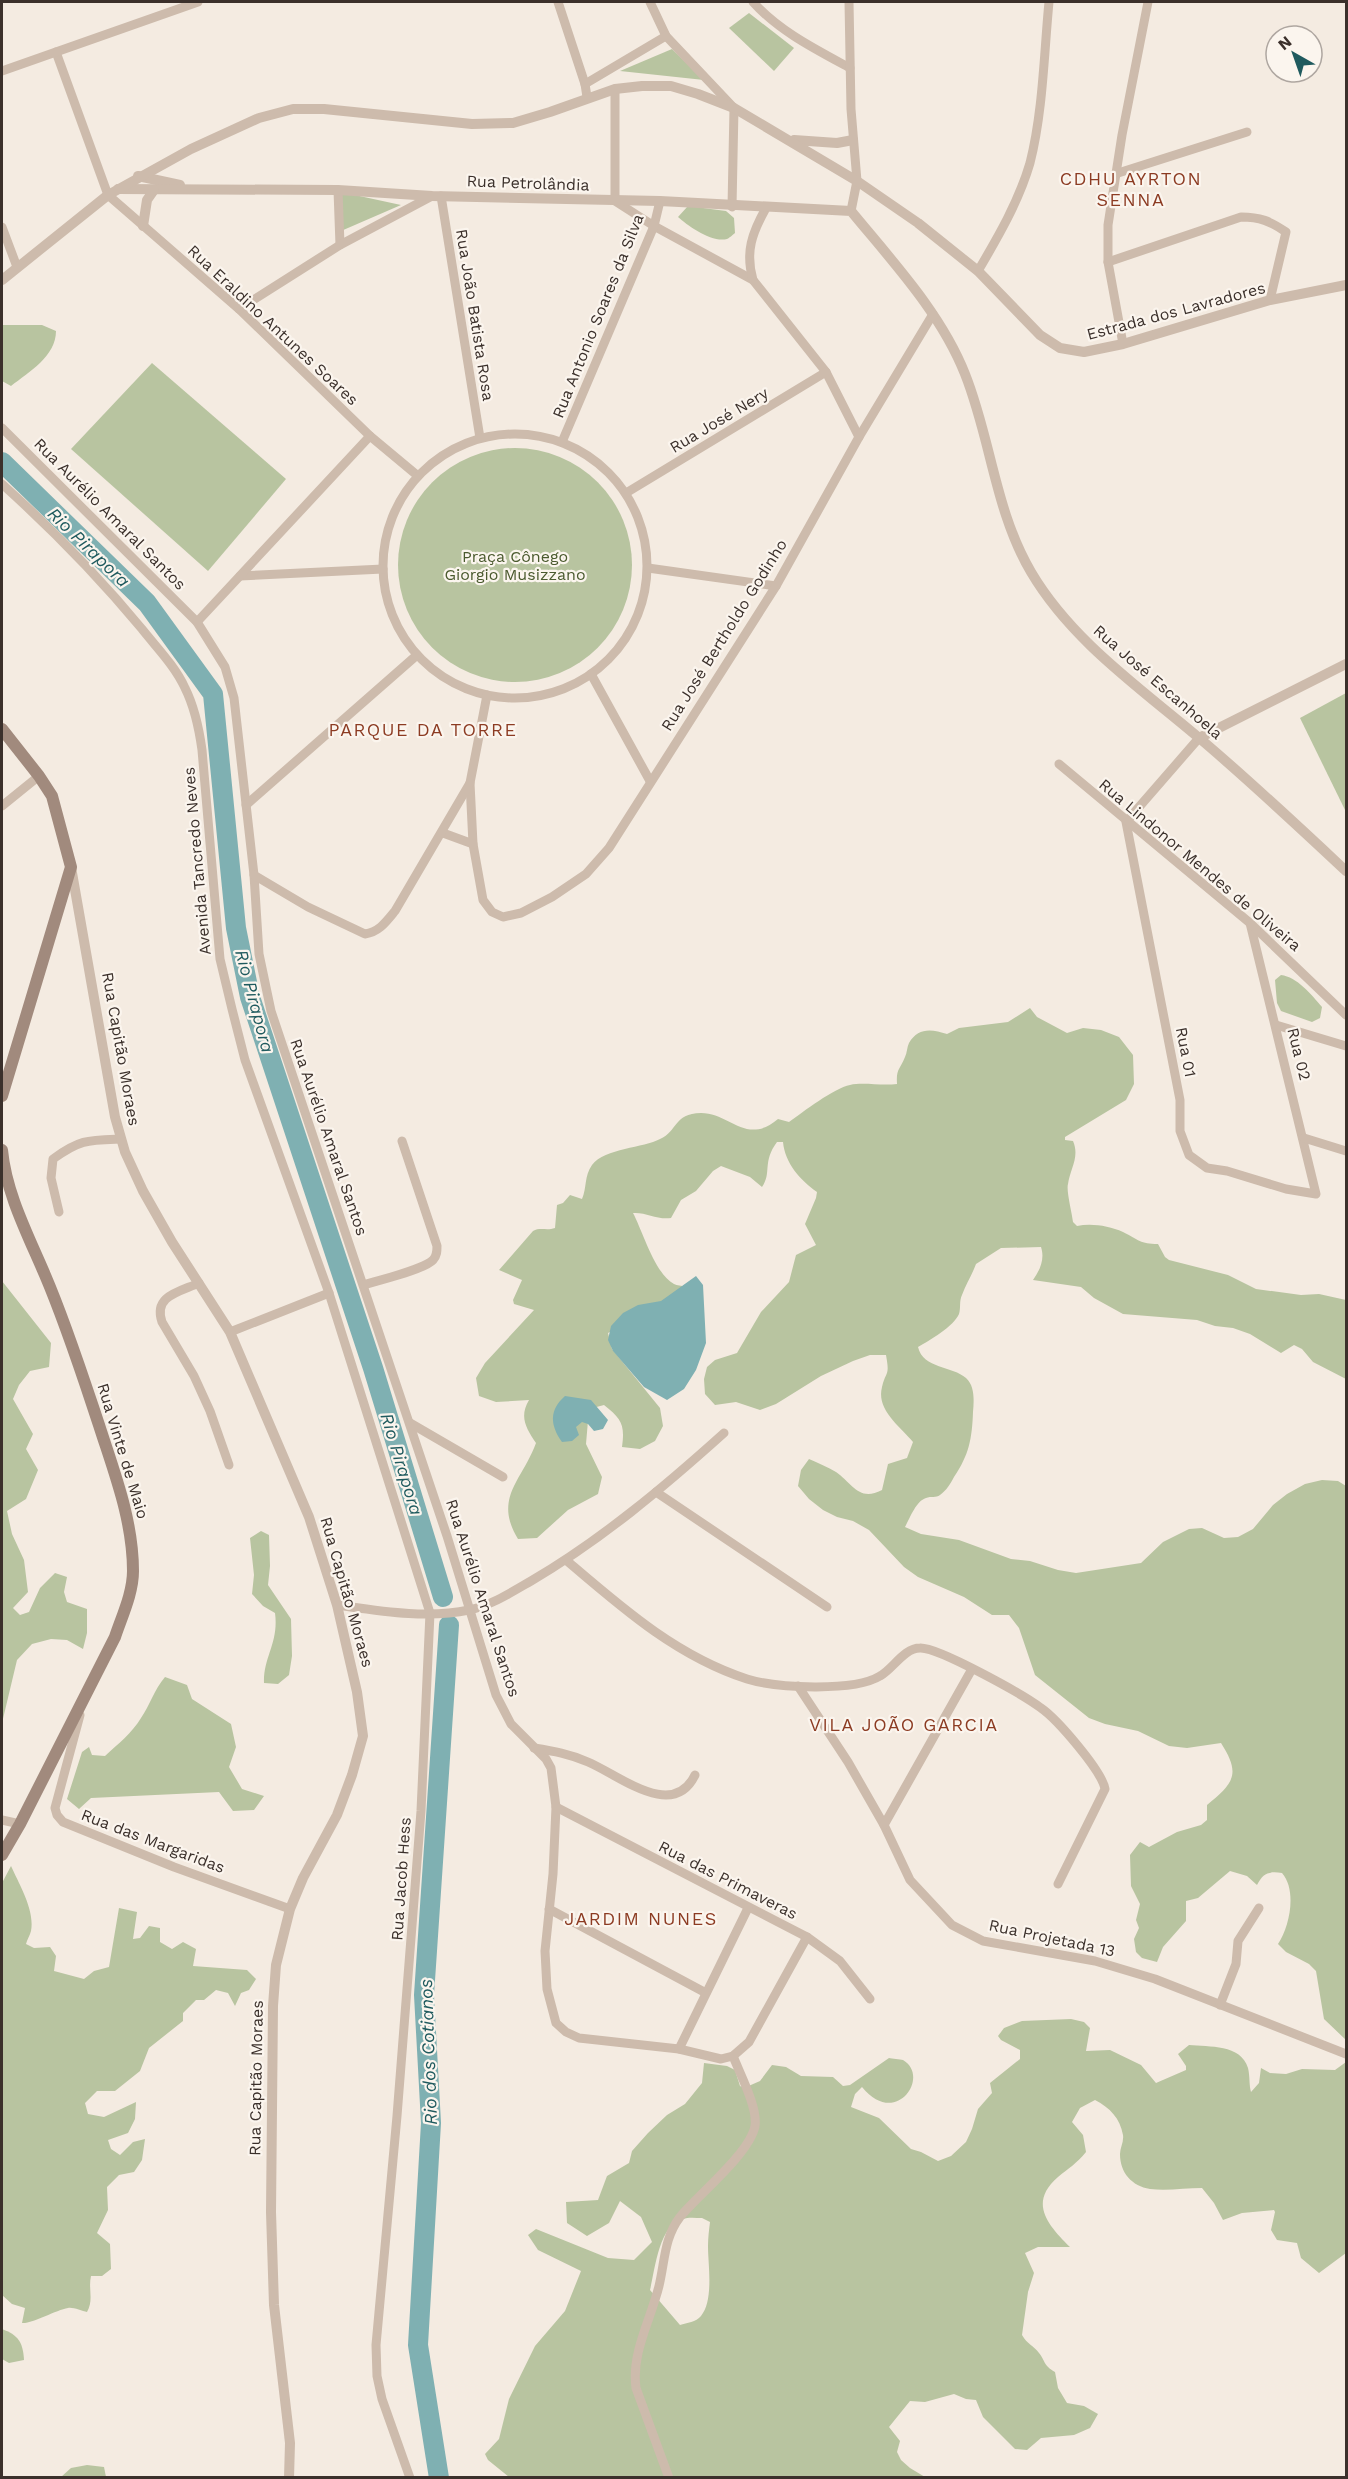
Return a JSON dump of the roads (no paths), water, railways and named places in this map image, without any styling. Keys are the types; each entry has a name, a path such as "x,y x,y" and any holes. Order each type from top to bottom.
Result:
{"main road":[{"name":"Rua Capitão Moraes","path":"2,729 52,796 71,867"},
{"path":"2,1096 71,867"},
{"name":"Rua Vinte de Maio","path":"2,1150 4,1169 20,1215 66,1325 130,1529 133,1574 115,1637 2,1855"}],"street":[{"path":"2,71 198,2"},
{"path":"558,2 585,84 587,97"},
{"path":"650,2 666,36 734,108 732,207"},
{"path":"753,2 766,17 850,68"},
{"path":"849,2 853,140 857,182 851,211"},
{"path":"978,271 1016,202 1030,162 1039,104 1049,2"},
{"path":"1123,344 1108,262 1108,225 1115,174 1148,2"},
{"path":"585,84 666,36"},
{"path":"56,52 113,192 204,190"},
{"name":"Estrada dos Lavradores","path":"2,280 113,192 138,177 259,118 293,109 324,109 471,124 513,123 615,89 671,86 734,108 789,139 918,223 978,271 1040,335 1060,348 1084,352 1123,344 1270,300 1347,285"},
{"path":"615,89 615,201 654,226 753,280 800,336 826,372 859,437"},
{"path":"1115,174 1247,132"},
{"path":"789,139 826,143 853,140"},
{"path":"138,177 204,190"},
{"path":"143,226 147,200 154,190"},
{"name":"Rua Petrolândia","path":"204,190 338,190 436,196 660,201 732,207 851,211"},
{"path":"338,190 340,245"},
{"name":"Rua Eraldino Antunes Soares","path":"113,192 143,226 239,309 370,436 418,476"},
{"path":"239,309 340,245 436,196"},
{"name":"Rua João Batista Rosa","path":"436,196 480,438"},
{"name":"Rua Antonio Soares da Silva","path":"562,442 654,226 660,201"},
{"path":"753,280 748,248 766,208"},
{"name":"Rua José Escanhoela","path":"851,211 933,314 965,372 977,407 1009,527 1031,572 1067,622 1124,676 1199,738 1347,871"},
{"path":"1108,262 1241,217 1259,217 1272,222 1286,232 1270,300"},
{"path":"2,227 17,267"},
{"name":"Rua José Bertholdo Godinho","path":"473,844 483,900 492,912 503,916 521,913 552,897 586,874 609,848 776,586 859,437 933,314"},
{"name":"Rua José Nery","path":"626,493 826,372"},
{"name":"Rua Aurélio Amaral Santos","path":"2,428 197,621 225,667 234,698 254,875 260,954 271,1011 410,1423 496,1695 511,1724 546,1759 551,1768 556,1807 545,1952 547,1989 556,2023 566,2032 579,2038 679,2049 721,2059 733,2056"},
{"path":"522,434 542,436 562,442 577,448 605,468 626,493 643,529 648,568 642,603 627,636 605,663 591,674 555,692 532,697 510,698 487,695 449,681 417,655 395,622 388,603 383,569 386,539 393,516 404,495 418,476 437,460 458,447 480,438 522,434"},
{"path":"197,621 370,436"},
{"name":"Avenida Tancredo Neves","path":"2,484 42,520 118,601 165,657 185,687 193,708 202,750 220,959 246,1060 329,1293"},
{"path":"648,568 776,586"},
{"path":"240,576 383,569"},
{"path":"246,805 417,655"},
{"path":"1126,822 1199,738 1347,664"},
{"path":"591,674 650,781"},
{"path":"443,833 473,844 470,783 487,695"},
{"name":"Rua Lindonor Mendes de Oliveira","path":"1059,764 1250,923 1347,1015"},
{"path":"2,806 39,776"},
{"path":"254,875 308,907 365,934 373,933 383,926 395,911 443,833 470,783"},
{"name":"Rua 01","path":"1126,822 1180,1100 1180,1131 1189,1155 1207,1168 1227,1171 1286,1189 1316,1194"},
{"name":"Rua Capitão Moraes","path":"71,867 114,1117 121,1139 143,1191 230,1332 309,1517 337,1605 357,1692 363,1736 337,1815 303,1878 290,1909 276,1965 273,2006 274,2305 290,2443 289,2478"},
{"name":"Rua 02","path":"1250,923 1316,1194"},
{"path":"1276,1025 1347,1046"},
{"path":"1304,1138 1347,1151"},
{"path":"59,1212 51,1178 53,1159 80,1142 93,1139 121,1139"},
{"path":"364,1286 424,1266 434,1259 437,1253 437,1246 402,1142"},
{"path":"199,1283 166,1298 158,1312 194,1376 210,1411 229,1465"},
{"path":"230,1332 329,1293"},
{"name":"Rua Jacob Hess","path":"329,1293 430,1613 419,1834 376,2345 377,2376 382,2399 410,2478"},
{"path":"410,1423 503,1477"},
{"path":"337,1605 387,1612 430,1613 470,1610 499,1600 566,1560 656,1492 724,1433"},
{"path":"656,1492 827,1607"},
{"path":"566,1560 656,1635 704,1662 748,1679 798,1686 861,1684 881,1676 907,1653 919,1647 933,1650 972,1669 1048,1713 1060,1724 1104,1782 1103,1796 1058,1884"},
{"path":"884,1825 972,1669"},
{"name":"Rua Projetada 13","path":"798,1686 825,1725 884,1825 910,1880 929,1903 952,1925 983,1941 1095,1961 1155,1979 1347,2054"},
{"name":"Rua das Margaridas","path":"86,1695 55,1808 63,1822 174,1867 224,1883 290,1909"},
{"path":"534,1748 570,1755 646,1791 664,1796 678,1794 690,1785 695,1774"},
{"name":"Rua das Primaveras","path":"556,1807 807,1937 840,1961 870,1999"},
{"path":"2,1820 20,1824"},
{"path":"679,2049 748,1908"},
{"path":"1220,2005 1236,1964 1238,1941 1259,1908"},
{"path":"549,1909 706,1993"},
{"path":"669,2478 636,2388 635,2367 659,2285 669,2234 680,2218 747,2144 753,2134 755,2113 733,2056 749,2042 807,1937"}],"water":[{"path":"696,1276 703,1285 706,1343 696,1370 684,1389 667,1400 644,1387 613,1351 608,1340 611,1326 623,1313 638,1305 661,1301"},
{"path":"565,1396 591,1400 608,1420 603,1429 594,1431 588,1424 582,1422 576,1427 579,1435 572,1441 562,1442 555,1430 553,1418 556,1407"}],"waterway":[{"name":"Rio Pirapora","path":"2,462 147,603 213,694 236,928 250,997 373,1368 443,1597"},
{"name":"Rio dos Cotianos","path":"439,2478 418,2345 431,2123 424,1995 449,1625"}],"district":[{"name":"CDHU AYRTON SENNA","path":"1131,188"},
{"name":"PARQUE DA TORRE","path":"423,729"},
{"name":"VILA JOÃO GARCIA","path":"904,1724"},
{"name":"JARDIM NUNES","path":"641,1918"}],"park label":[{"name":"Praça Cônego Giorgio Musizzano","path":"515,565"}]}
